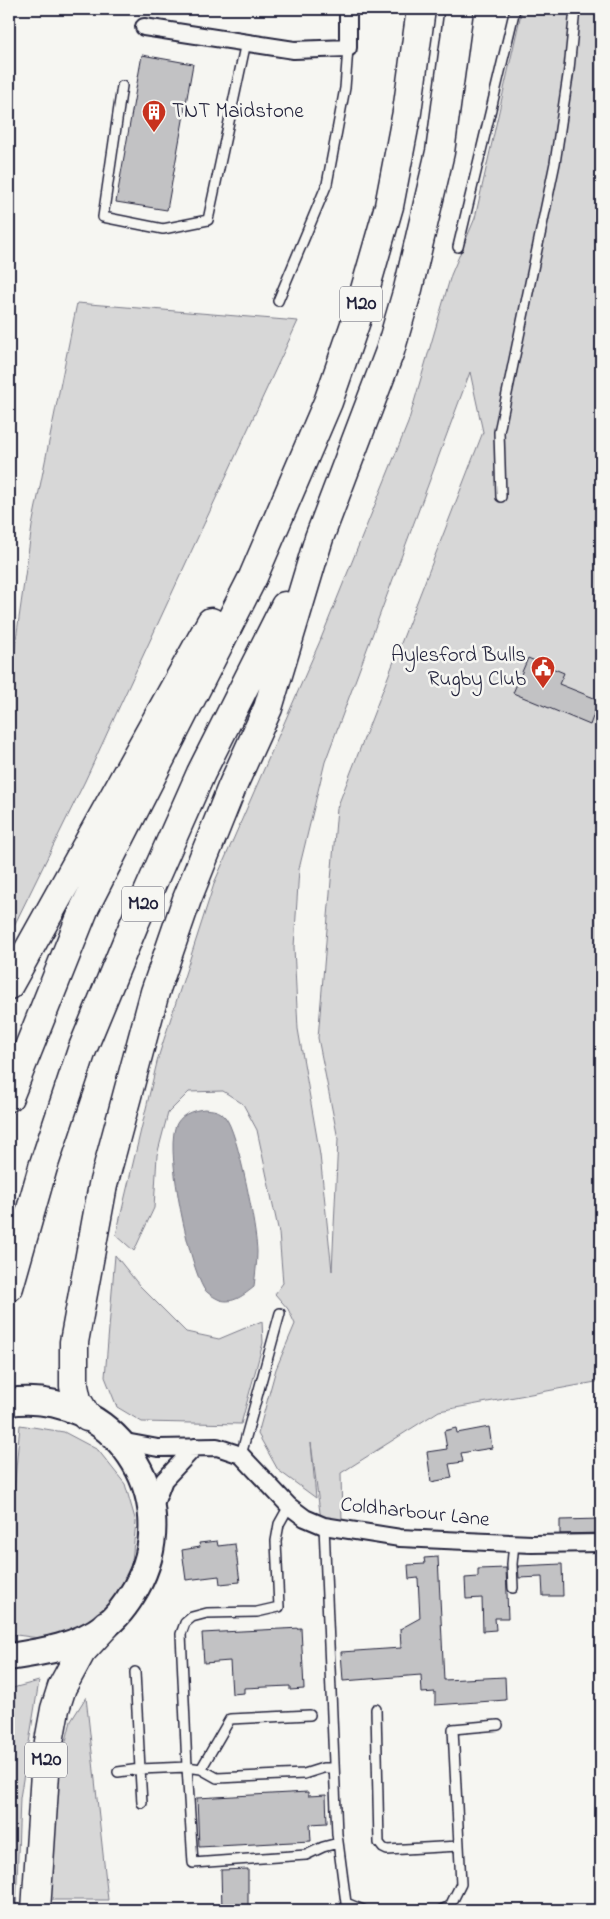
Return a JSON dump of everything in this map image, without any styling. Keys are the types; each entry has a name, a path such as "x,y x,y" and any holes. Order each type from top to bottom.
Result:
{"highway":[{"name":"M20","path":"9,1097 85,907 253,578 328,402 353,330 389,206 407,112 421,9"},
{"name":"M20","path":"87,1417 77,1400 74,1386 74,1342 103,1185 158,983 190,890 232,787 268,708 319,538 390,350 408,289 440,152 458,9"},
{"name":"M20","path":"9,985 196,647 290,489"},
{"name":"M20","path":"9,1287 43,1167 82,1050 135,922 201,773 319,538"},
{"name":"M20","path":"36,1910 46,1758 55,1709 62,1687 81,1652 106,1625"}],"main road":[{"path":"9,1657 56,1649 89,1636 106,1625 126,1605 142,1577 151,1550 153,1534 153,1509 141,1474 120,1441 107,1429 87,1417 60,1405 41,1401 16,1401"}],"street":[{"path":"144,27 294,50 348,48 348,9"},
{"name":"Coldharbour Lane","path":"120,1441 158,1448 217,1447 241,1455 289,1506 305,1518 324,1526 400,1538 514,1544 601,1543"},
{"path":"153,1509 164,1480 195,1447"}],"lane":[{"path":"458,247 515,9"},
{"path":"501,497 499,432 555,163 575,9"},
{"path":"122,86 104,217 163,230 208,220 246,42"},
{"path":"278,300 327,184 345,88 348,48"},
{"path":"241,1455 280,1313"},
{"path":"289,1506 280,1524 276,1541 279,1607 258,1612 207,1613 192,1617 185,1624 181,1634 193,1863 306,1855 323,1847 338,1843"},
{"path":"324,1526 333,1768 338,1843 346,1903"},
{"path":"512,1588 514,1544"},
{"path":"135,1672 142,1803"},
{"path":"376,1709 379,1843 387,1850 459,1846"},
{"path":"201,1770 230,1719 310,1715"},
{"path":"441,1910 450,1906 461,1884 453,1729 498,1725"},
{"path":"118,1772 187,1767 201,1770 217,1778 304,1774 323,1768 333,1768"},
{"path":"339,1910 346,1903"},
{"path":"346,1903 363,1910"}],"shaded area":[{"path":"522,9 601,9 601,1381 439,1411 341,1473 342,1523 321,1520 311,1443 316,1498 278,1470 258,1434 276,1369 295,1324 288,1309 275,1294 283,1283 279,1233 257,1130 243,1104 223,1091 189,1092 168,1113 157,1155 154,1208 134,1251 116,1235 158,1058 215,881 320,641 408,423 451,275 475,218","holes":["470,372 483,432 337,808 318,1038 338,1139 332,1271 320,1155 298,1029 294,947 299,869 325,762"]},
{"path":"77,303 298,321 85,781 9,936 9,689 32,526"},
{"path":"205,1109 221,1113 230,1126 246,1182 256,1241 257,1256 254,1287 242,1296 229,1301 218,1299 209,1294 204,1289 198,1276 180,1210 176,1185 173,1142 175,1128 177,1123 187,1114"},
{"path":"115,1255 139,1285 186,1332 219,1339 262,1321 263,1343 241,1424 142,1422 117,1407 105,1377"},
{"path":"20,1425 64,1432 98,1450 125,1484 136,1522 132,1561 125,1582 108,1608 79,1629 46,1639 9,1634 9,1545"},
{"path":"39,1681 20,1798 16,1910 9,1910 9,1689"},
{"path":"86,1697 108,1900 51,1900 58,1773 71,1721"}],"building":[{"name":"TNT Maidstone","path":"142,55 193,64 167,210 116,202"},
{"name":"Aylesford Bulls Rugby Club","path":"528,658 564,673 559,684 599,700 590,725 513,693"},
{"path":"489,1427 492,1448 461,1453 463,1462 449,1464 452,1478 431,1482 427,1452 447,1449 444,1431 456,1428 457,1433"},
{"path":"601,1519 601,1533 560,1534 560,1520"},
{"path":"217,1541 218,1546 235,1544 240,1582 220,1584 219,1576 186,1580 182,1550 200,1547 199,1543"},
{"path":"438,1557 444,1680 505,1677 506,1700 435,1705 435,1692 422,1693 421,1675 343,1681 341,1652 401,1648 400,1629 420,1618 418,1578 409,1579 408,1565 425,1564 424,1558"},
{"path":"562,1564 563,1596 543,1596 542,1577 519,1578 518,1566"},
{"path":"506,1568 508,1618 495,1618 496,1630 483,1631 482,1598 466,1599 465,1578 478,1577 478,1569"},
{"path":"301,1628 304,1689 290,1690 290,1686 244,1688 244,1693 232,1694 230,1661 204,1663 202,1633"},
{"path":"308,1792 308,1796 326,1795 327,1823 310,1824 311,1841 199,1847 197,1798"},
{"path":"248,1869 248,1910 222,1910 221,1870"}],"place":[{"name":"TNT Maidstone","path":"154,133"},
{"name":"Aylesford Bulls Rugby Club","path":"543,689"}]}
